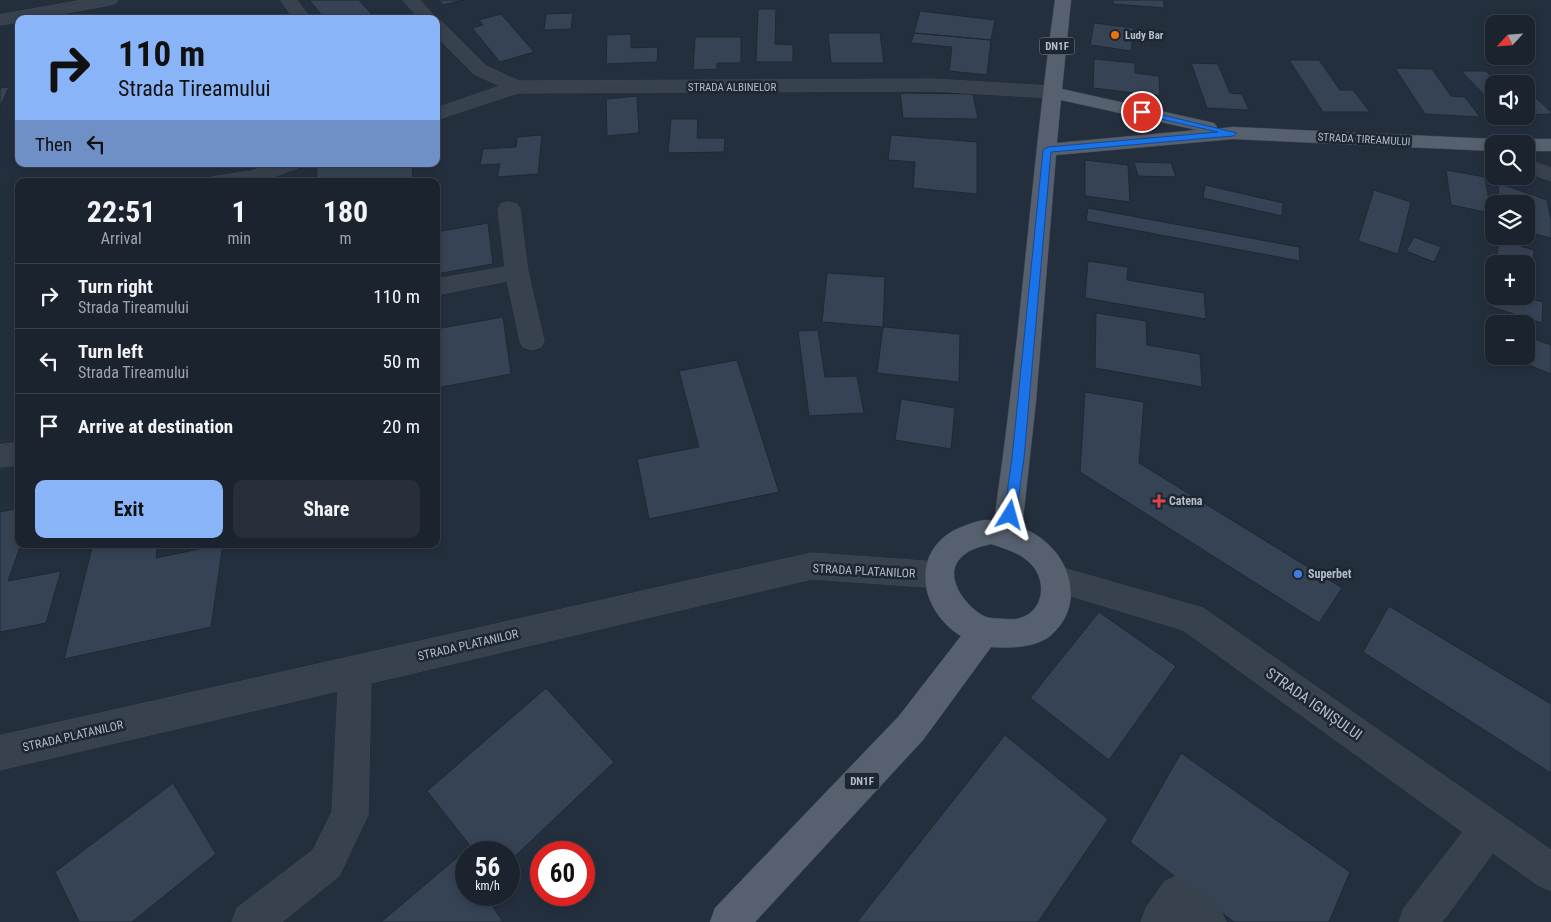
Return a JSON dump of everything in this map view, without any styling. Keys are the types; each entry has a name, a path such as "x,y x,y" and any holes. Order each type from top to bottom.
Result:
{"main road":[{"name":"DN1F","path":"1007,534 1018,458 1048,150 1051,92 1063,0"},
{"name":"STRADA TIREAMULUI","path":"1051,92 1233,133"},
{"name":"STRADA TIREAMULUI","path":"1048,150 1233,133 1485,147"},
{"path":"1535,145 1551,145"},
{"path":"991,532 1007,534 1023,540 1038,550 1049,564 1056,579 1058,595 1054,609 1046,621 1033,630 1018,635 1001,635 984,631 966,621 951,608 942,591 939,575 941,560 949,548 960,539 974,533 991,532"},
{"name":"DN1F","path":"729,922 911,728 984,631"}],"street":[{"path":"47,15 85,11 110,0"},
{"path":"289,0 300,15"},
{"path":"411,0 426,15"},
{"path":"0,20 15,18"},
{"name":"STRADA ALBINELOR","path":"440,30 480,70 516,87 932,85 1051,92"},
{"path":"440,113 516,87"},
{"path":"256,178 284,167"},
{"path":"1535,169 1551,175"},
{"path":"509,209 517,272 532,341"},
{"path":"440,286 517,272"},
{"path":"0,456 15,454"},
{"name":"STRADA PLATANILOR","path":"0,753 812,566 939,575"},
{"name":"STRADA IGNIȘULUI","path":"1056,579 1192,618 1551,872"},
{"path":"251,922 326,863 350,815 356,671"},
{"path":"1418,922 1489,828"},
{"path":"1160,922 1176,895 1207,922"}],"building":[{"path":"309,0 359,0 372,15 322,15"},
{"path":"439,0 464,0 443,5"},
{"path":"1113,0 1163,0 1165,8 1113,4"},
{"path":"758,9 776,9 775,44 793,45 793,62 756,62"},
{"path":"920,11 995,20 991,40 914,33"},
{"path":"573,13 571,29 544,30 546,14"},
{"path":"501,14 534,52 500,62 472,28 483,25 479,20"},
{"path":"1094,23 1134,28 1131,51 1090,45"},
{"path":"828,33 880,33 884,63 831,63"},
{"path":"914,33 991,40 987,75 949,71 952,47 911,43"},
{"path":"631,34 631,48 658,47 657,62 606,64 607,35"},
{"path":"695,37 741,37 741,63 717,63 717,69 693,70"},
{"path":"1094,59 1135,63 1135,73 1159,76 1160,96 1093,88"},
{"path":"1289,60 1319,60 1340,90 1353,90 1370,112 1323,112"},
{"path":"1191,63 1218,64 1230,93 1242,94 1249,110 1207,108"},
{"path":"1395,68 1432,69 1451,96 1465,97 1480,117 1425,114"},
{"path":"1461,71 1486,71 1490,75 1485,75 1485,96"},
{"path":"9,87 0,107 0,88"},
{"path":"900,93 973,94 978,119 903,118"},
{"path":"637,96 639,133 607,136 606,99"},
{"path":"1535,97 1551,112 1551,114 1535,115"},
{"path":"671,119 698,119 697,138 725,138 724,152 668,153"},
{"path":"542,135 538,174 497,177 500,164 480,165 483,149 516,147 517,137"},
{"path":"891,135 977,142 977,194 913,188 915,162 888,160"},
{"path":"1085,160 1128,165 1130,202 1085,196"},
{"path":"1134,162 1171,163 1176,177 1138,176"},
{"path":"317,167 412,167 413,178 316,178"},
{"path":"1446,170 1485,177 1488,195 1485,195 1485,212 1451,205"},
{"path":"1205,185 1283,203 1282,216 1203,198"},
{"path":"1498,185 1504,185 1533,195 1499,195"},
{"path":"1374,190 1411,202 1398,254 1358,241"},
{"path":"1535,196 1547,200 1551,220 1551,238 1535,234"},
{"path":"1088,208 1299,247 1300,261 1086,221"},
{"path":"488,223 493,264 440,273 440,231"},
{"path":"1414,237 1441,247 1434,262 1406,251"},
{"path":"1498,245 1516,245 1534,250 1534,255 1497,255"},
{"path":"1088,261 1128,267 1127,280 1204,293 1206,319 1085,298"},
{"path":"827,273 885,277 883,327 822,322"},
{"path":"1535,300 1543,302 1542,323 1535,321 1535,315 1517,315 1492,307 1492,305 1535,305"},
{"path":"1096,313 1146,321 1147,345 1200,354 1202,387 1095,368"},
{"path":"503,317 511,374 440,387 440,328"},
{"path":"883,327 960,334 959,382 877,373"},
{"path":"818,330 825,377 857,376 864,413 809,416 798,331"},
{"path":"1535,339 1551,345 1551,374 1528,365 1535,365"},
{"path":"737,360 779,492 649,519 637,459 699,447 679,371"},
{"path":"1085,392 1144,402 1139,463 1342,588 1319,623 1080,472"},
{"path":"901,399 955,408 951,449 895,440"},
{"path":"15,509 15,548 20,548 8,581 61,571 46,623 0,632 0,512"},
{"path":"92,548 157,548 156,558 204,548 222,548 211,627 64,659"},
{"path":"1389,606 1551,704 1551,773 1363,652"},
{"path":"1099,612 1176,666 1109,760 1030,698"},
{"path":"546,688 614,762 520,852 520,841 466,841 427,791"},
{"path":"1005,735 1108,819 1038,922 857,922"},
{"path":"1181,753 1350,872 1329,922 1234,922 1130,842"},
{"path":"173,783 216,854 132,922 79,922 55,872"},
{"path":"455,859 455,906 492,906 503,922 381,922"}],"place":[{"name":"Ludy Bar","path":"1115,35"},
{"name":"Catena","path":"1159,501"},
{"name":"Superbet","path":"1298,574"}],"route":[{"path":"1010,515 1018,458 1048,150 1233,133 1142,112"}]}
